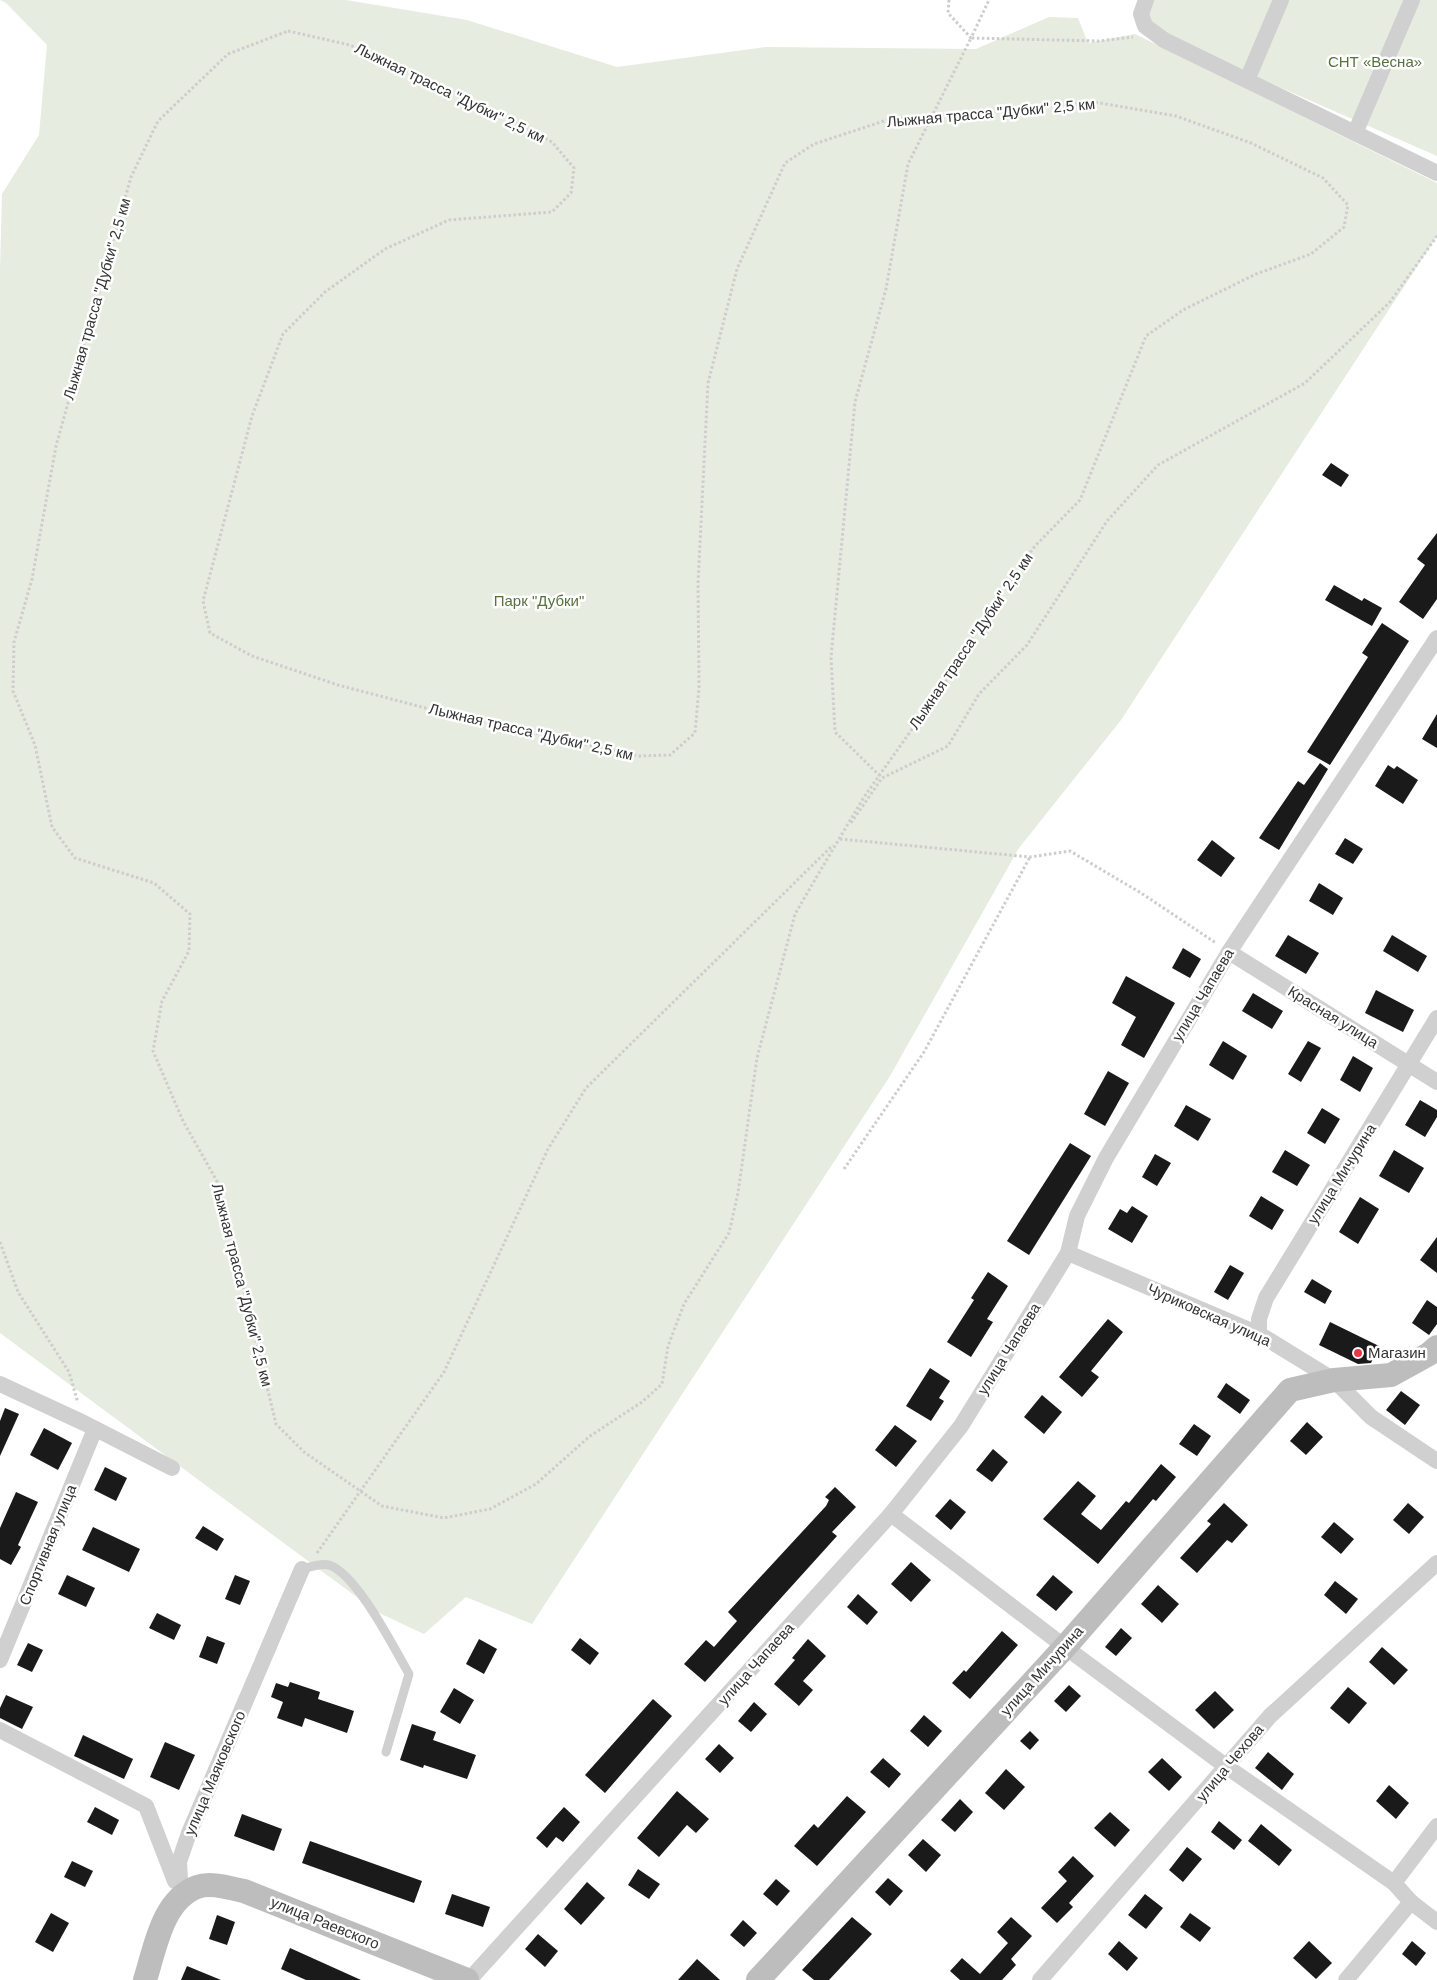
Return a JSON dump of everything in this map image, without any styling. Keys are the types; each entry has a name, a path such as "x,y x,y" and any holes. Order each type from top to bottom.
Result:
{"street":[{"path":"1146,0 1140,14 1146,26 1164,40 1437,173"},
{"path":"1247,80 1281,0"},
{"path":"1355,133 1412,0"},
{"name":"улица Чапаева","path":"468,1980 891,1514 961,1426 1068,1253 1077,1216 1106,1158 1229,952 1437,638"},
{"name":"Красная улица","path":"1229,952 1437,1082"},
{"name":"улица Мичурина","path":"1259,1334 1259,1319 1266,1298 1437,1018"},
{"name":"Чуриковская улица","path":"1068,1253 1259,1334 1334,1380 1371,1417 1437,1461"},
{"name":"улица Мичурина","path":"758,1980 1065,1647 1290,1390 1334,1380 1391,1375 1429,1354 1437,1347"},
{"path":"0,1384 90,1426 172,1468"},
{"name":"Спортивная улица","path":"0,1660 90,1426"},
{"path":"891,1514 1065,1647 1227,1767 1394,1882 1411,1902 1437,1922"},
{"name":"улица Чехова","path":"1040,1980 1270,1716 1437,1563"},
{"name":"улица Маяковского","path":"181,1896 179,1862 189,1832 302,1568"},
{"path":"0,1730 146,1806 181,1896 164,1920 145,1980"},
{"path":"1394,1882 1437,1826"},
{"name":"улица Раевского","path":"181,1896 198,1887 205,1886 244,1891 468,1980"},
{"path":"1346,1980 1411,1902"}],"lane":[{"path":"302,1568 327,1564 341,1571 376,1616 409,1674 386,1752"}],"path":[{"path":"949,0 948,13 971,38 1099,41 1136,36"},
{"path":"881,777 835,732 831,657 855,402 886,289 908,164 934,115 989,0"},
{"name":"Лыжная трасса \"Дубки\" 2,5 км","path":"839,840 795,914 757,1058 738,1193 729,1233 684,1304 668,1346 662,1384 642,1402 590,1436 536,1484 490,1509 444,1518 382,1506 304,1452 276,1424 218,1183 183,1121 153,1051 162,1002 189,951 190,914 154,883 75,858 52,827 35,745 13,691 14,642 32,579 56,446 131,177 158,122 228,54 288,31 350,45 494,111 552,142 574,168 572,193 552,212 449,220 385,249 325,292 283,334 252,416 203,601 210,633 252,656 338,685 434,710 640,756 670,755 695,733 699,687 698,583 708,383 737,269 786,164 814,144 890,119 1094,102 1176,116 1251,143 1323,178 1348,205 1344,227 1311,254 1256,274 1183,310 1146,336 1080,500 1035,546 1001,592 949,677 881,777"},
{"path":"302,1568 324,1546 444,1372 548,1149 586,1088 839,840 881,777 948,746 978,694 1026,645 1107,521 1158,465 1305,383 1390,302 1437,236"},
{"path":"839,840 1030,857 1070,851 1141,893 1229,952"},
{"path":"844,1169 924,1052 1030,857"},
{"path":"0,1242 18,1292 69,1372 90,1426"}],"green space":[{"name":"Парк \"Дубки\"","path":"0,0 346,0 467,20 617,67 766,47 976,49 1049,17 1078,18 1088,43 1135,34 1437,183 1437,236 1121,720 1019,848 890,1076 532,1624 466,1597 424,1634 377,1612 0,1333 0,271 2,194 39,135 47,45 6,3"},
{"name":"СНТ «Весна»","path":"1142,0 1437,0 1437,156 1165,37 1146,17"}],"building":[{"path":"1331,463 1349,475 1341,487 1322,475"},
{"path":"1437,533 1437,599 1423,619 1399,602 1425,565 1417,559"},
{"path":"1334,585 1362,601 1364,598 1382,608 1372,626 1325,600"},
{"path":"1382,623 1409,641 1330,765 1307,752 1368,657 1362,653"},
{"path":"1437,714 1437,748 1422,739"},
{"path":"1320,763 1328,769 1279,850 1259,838 1298,781 1304,785"},
{"path":"1388,765 1394,769 1397,766 1418,780 1403,804 1375,786"},
{"path":"1345,838 1363,849 1353,864 1335,854"},
{"path":"1212,840 1235,858 1221,877 1197,860"},
{"path":"1319,883 1343,898 1333,915 1309,901"},
{"path":"1288,935 1319,953 1306,974 1275,956"},
{"path":"1392,935 1427,956 1418,972 1383,951"},
{"path":"1183,948 1201,959 1190,978 1172,968"},
{"path":"1126,976 1175,1003 1144,1058 1121,1045 1136,1017 1112,1003"},
{"path":"1376,990 1414,1010 1403,1032 1365,1013"},
{"path":"1253,993 1283,1011 1272,1029 1242,1011"},
{"path":"1223,1041 1247,1056 1233,1080 1209,1065"},
{"path":"1308,1041 1321,1048 1301,1082 1288,1074"},
{"path":"1353,1056 1373,1068 1360,1092 1340,1080"},
{"path":"1108,1071 1129,1083 1105,1126 1084,1114"},
{"path":"1420,1100 1437,1110 1437,1117 1425,1137 1405,1125"},
{"path":"1186,1105 1211,1119 1198,1141 1174,1126"},
{"path":"1322,1108 1340,1119 1325,1144 1307,1133"},
{"path":"1070,1143 1091,1156 1029,1255 1007,1241"},
{"path":"1285,1150 1310,1165 1297,1186 1272,1172"},
{"path":"1394,1150 1424,1168 1409,1193 1379,1176"},
{"path":"1155,1154 1171,1163 1157,1186 1142,1177"},
{"path":"1261,1196 1284,1210 1272,1230 1249,1216"},
{"path":"1360,1197 1379,1209 1358,1244 1339,1232"},
{"path":"1132,1206 1148,1216 1132,1243 1108,1229 1120,1209 1127,1213"},
{"path":"1437,1237 1437,1273 1420,1260"},
{"path":"1230,1265 1244,1273 1228,1300 1214,1292"},
{"path":"988,1272 1008,1286 987,1319 993,1322 971,1357 947,1342 974,1300 971,1298"},
{"path":"1312,1279 1332,1291 1325,1304 1304,1292"},
{"path":"1427,1300 1437,1307 1437,1324 1429,1335 1412,1323"},
{"path":"1108,1319 1123,1332 1091,1371 1099,1377 1082,1397 1059,1377"},
{"path":"1330,1322 1379,1346 1371,1363 1358,1364 1319,1345"},
{"path":"930,1368 950,1381 939,1398 944,1401 931,1421 906,1406"},
{"path":"1226,1383 1250,1400 1240,1414 1217,1397"},
{"path":"1401,1391 1420,1405 1405,1425 1386,1410"},
{"path":"1042,1395 1062,1412 1044,1434 1024,1417"},
{"path":"5,1408 19,1414 0,1456 0,1421"},
{"path":"1307,1422 1323,1437 1306,1455 1290,1441"},
{"path":"1194,1424 1211,1436 1197,1456 1179,1444"},
{"path":"895,1425 917,1441 896,1467 875,1450"},
{"path":"44,1428 72,1443 58,1470 30,1455"},
{"path":"993,1449 1008,1462 992,1482 976,1470"},
{"path":"1161,1464 1176,1477 1156,1501 1153,1499 1098,1564 1043,1519 1078,1481 1096,1496 1081,1514 1101,1530 1126,1501 1129,1503"},
{"path":"105,1467 127,1478 116,1501 94,1490"},
{"path":"835,1487 856,1507 832,1532 837,1536 705,1682 684,1664 706,1640 714,1647 737,1621 728,1612 826,1506 829,1500 825,1497"},
{"path":"16,1492 38,1502 18,1545 21,1547 11,1565 0,1559 0,1528"},
{"path":"950,1499 966,1512 951,1530 935,1516"},
{"path":"1224,1503 1248,1525 1232,1543 1227,1540 1197,1573 1180,1558 1211,1524 1207,1521"},
{"path":"1408,1503 1424,1517 1409,1534 1393,1520"},
{"path":"1334,1522 1354,1539 1341,1554 1321,1537"},
{"path":"203,1526 224,1539 217,1551 195,1538"},
{"path":"93,1527 140,1549 129,1572 82,1550"},
{"path":"911,1562 931,1580 911,1602 891,1584"},
{"path":"67,1575 95,1588 86,1607 58,1594"},
{"path":"235,1575 250,1581 240,1605 225,1599"},
{"path":"1053,1575 1073,1592 1056,1611 1036,1595"},
{"path":"1335,1581 1358,1599 1346,1614 1324,1595"},
{"path":"1158,1585 1179,1604 1162,1623 1141,1604"},
{"path":"858,1594 878,1612 867,1625 847,1607"},
{"path":"157,1613 181,1625 174,1640 149,1628"},
{"path":"1121,1628 1132,1638 1116,1656 1105,1647"},
{"path":"1002,1631 1018,1645 970,1699 952,1683 964,1670 966,1672"},
{"path":"207,1636 225,1643 217,1664 199,1657"},
{"path":"580,1638 599,1653 590,1665 571,1650"},
{"path":"479,1639 497,1649 484,1674 466,1664"},
{"path":"808,1639 826,1656 803,1681 813,1690 799,1706 774,1684 795,1660 792,1658"},
{"path":"28,1643 43,1650 32,1672 17,1665"},
{"path":"1382,1647 1408,1670 1394,1685 1369,1662"},
{"path":"290,1682 320,1692 318,1699 354,1711 347,1733 305,1718 302,1727 277,1718 283,1702 271,1697 276,1683 288,1687"},
{"path":"1069,1685 1081,1696 1066,1712 1054,1701"},
{"path":"1348,1687 1367,1703 1349,1724 1330,1708"},
{"path":"454,1688 474,1700 460,1724 440,1712"},
{"path":"1215,1691 1234,1710 1214,1729 1195,1710"},
{"path":"6,1695 33,1707 22,1729 0,1718 0,1708"},
{"path":"653,1699 672,1716 605,1793 585,1775"},
{"path":"754,1702 767,1714 751,1732 738,1721"},
{"path":"924,1715 942,1731 928,1747 910,1731"},
{"path":"412,1724 436,1732 433,1740 476,1755 467,1779 424,1765 423,1768 400,1760"},
{"path":"1030,1731 1039,1740 1030,1750 1020,1741"},
{"path":"83,1735 133,1759 124,1779 74,1756"},
{"path":"165,1742 195,1755 179,1790 150,1777"},
{"path":"719,1744 734,1758 720,1773 705,1759"},
{"path":"1268,1752 1294,1774 1282,1790 1255,1768"},
{"path":"883,1758 901,1774 889,1788 870,1772"},
{"path":"1162,1758 1182,1777 1169,1791 1148,1772"},
{"path":"1006,1769 1025,1787 1004,1810 985,1793"},
{"path":"1389,1785 1409,1803 1396,1819 1376,1801"},
{"path":"677,1791 709,1819 696,1833 687,1825 659,1857 637,1838"},
{"path":"847,1796 866,1812 817,1866 794,1846 814,1824 818,1828"},
{"path":"960,1799 973,1812 955,1832 941,1820"},
{"path":"95,1807 119,1820 112,1835 87,1822"},
{"path":"564,1807 580,1822 563,1842 556,1837 547,1848 536,1838"},
{"path":"1110,1812 1130,1830 1115,1847 1094,1828"},
{"path":"242,1814 282,1829 274,1851 234,1836"},
{"path":"1219,1821 1242,1840 1234,1850 1211,1832"},
{"path":"1261,1824 1292,1850 1279,1866 1248,1841"},
{"path":"923,1839 941,1855 926,1872 908,1855"},
{"path":"310,1841 422,1881 414,1903 302,1863"},
{"path":"1187,1847 1202,1859 1183,1882 1169,1870"},
{"path":"1073,1856 1094,1876 1069,1903 1073,1907 1057,1923 1041,1908 1067,1881 1058,1872"},
{"path":"72,1861 93,1871 85,1887 64,1877"},
{"path":"638,1869 660,1884 649,1899 628,1885"},
{"path":"888,1878 903,1891 890,1906 875,1892"},
{"path":"776,1879 790,1891 777,1906 763,1894"},
{"path":"587,1882 605,1898 581,1925 564,1909"},
{"path":"452,1894 490,1907 483,1927 445,1914"},
{"path":"1145,1894 1163,1908 1146,1929 1128,1915"},
{"path":"51,1913 69,1923 53,1952 35,1942"},
{"path":"1190,1913 1211,1928 1200,1942 1180,1927"},
{"path":"217,1915 235,1922 227,1945 209,1939"},
{"path":"852,1917 872,1934 829,1980 814,1980 802,1970"},
{"path":"1011,1917 1032,1936 1011,1959 1016,1965 1002,1980 960,1980 950,1971 962,1958 980,1974 1008,1943 997,1932"},
{"path":"743,1920 757,1933 744,1947 730,1935"},
{"path":"538,1934 558,1951 545,1967 525,1949"},
{"path":"1119,1941 1138,1958 1127,1971 1108,1954"},
{"path":"1309,1941 1332,1963 1316,1979 1293,1958"},
{"path":"1412,1941 1426,1953 1416,1966 1402,1954"},
{"path":"290,1948 361,1980 306,1980 281,1969"},
{"path":"697,1959 720,1980 678,1980"},
{"path":"187,1966 221,1980 181,1980"}],"place":[{"name":"Магазин","path":"1358,1353"}]}
